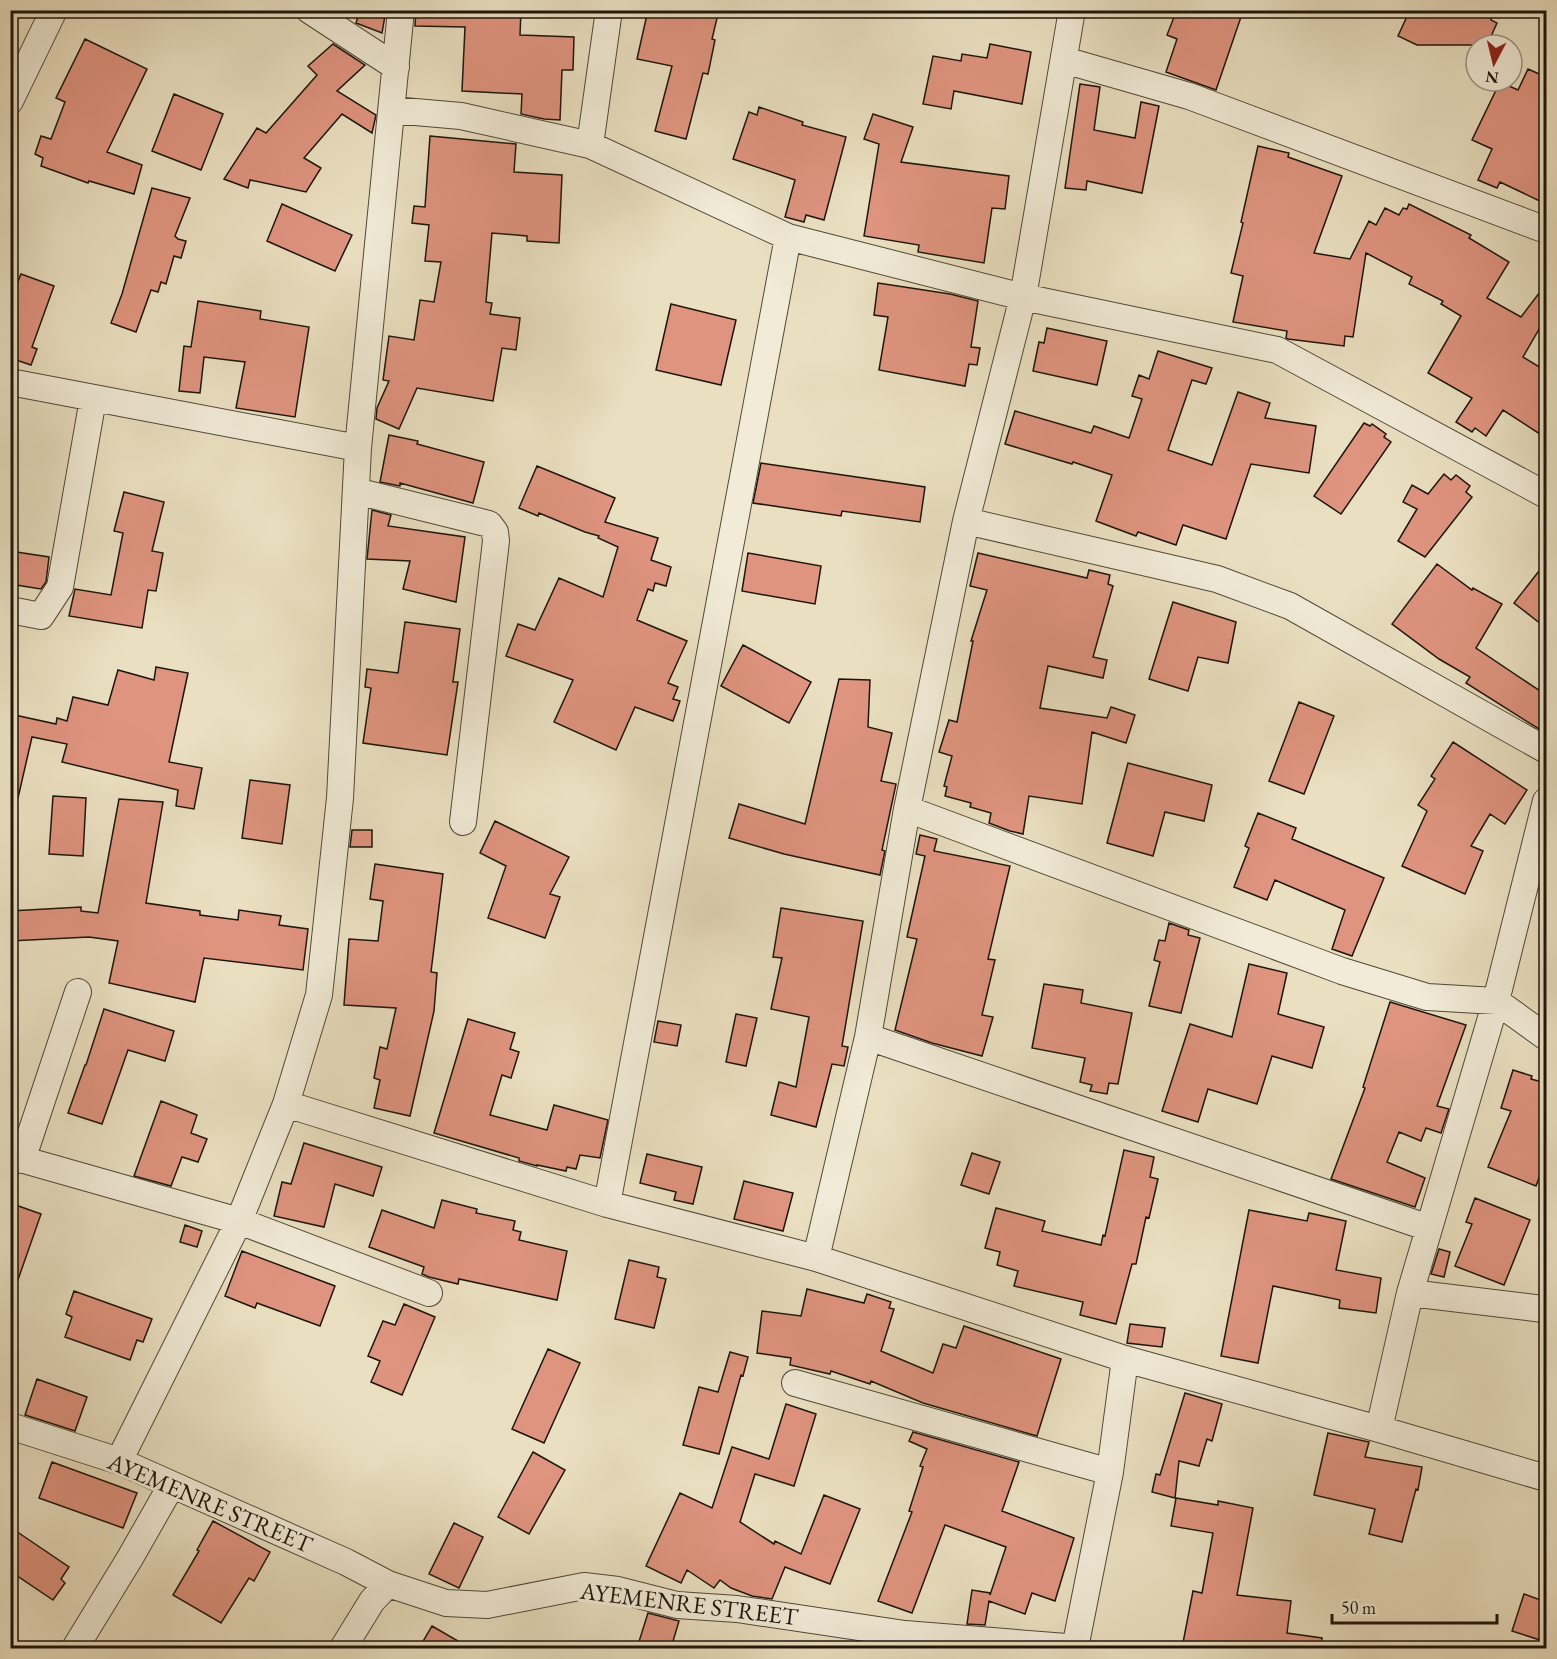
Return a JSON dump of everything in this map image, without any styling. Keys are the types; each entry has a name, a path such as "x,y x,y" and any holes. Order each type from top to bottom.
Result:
{"street":[{"path":"10,101 54,10"},
{"path":"309,10 396,67"},
{"path":"119,1461 239,1221 286,1104 319,995 340,798 358,448 402,10"},
{"path":"590,145 609,10"},
{"path":"816,1258 868,1037 907,809 966,520 1023,297 1072,10"},
{"path":"1064,60 1188,96 1546,230"},
{"path":"392,110 461,116 590,145 788,237 1023,297 1277,351 1546,495"},
{"path":"607,1204 788,237"},
{"path":"10,382 358,448"},
{"path":"10,609 41,616 60,587 93,399"},
{"path":"356,491 489,524 495,532 496,542 463,822"},
{"path":"966,520 1217,579 1290,606 1546,750"},
{"path":"1380,1429 1410,1293 1496,1001 1546,801"},
{"path":"907,809 1342,971 1427,997 1496,1001 1546,1037"},
{"path":"78,992 16,1158 239,1221 429,1293"},
{"path":"868,1037 1429,1228"},
{"path":"286,1104 607,1204 816,1258 1125,1359 1380,1429 1546,1478"},
{"path":"1410,1293 1543,1310"},
{"path":"1077,1648 1110,1472 1125,1359"},
{"path":"795,1383 1110,1472"},
{"name":"AYEMENRE STREET","path":"10,1426 119,1461 346,1562 388,1584 446,1603 487,1605 584,1586 618,1590 677,1605 737,1609 905,1634 1077,1648"},
{"path":"75,1648 171,1486"},
{"path":"343,1648 372,1601 388,1584"}],"building":[{"path":"360,10 386,10 382,33 356,23"},
{"path":"416,10 521,10 520,35 574,37 573,70 562,70 560,120 521,114 522,94 462,91 465,27 415,26"},
{"path":"648,10 719,10 712,39 715,40 708,74 703,73 686,139 655,131 672,66 637,59"},
{"path":"1188,10 1232,10 1242,14 1216,90 1166,72 1177,39 1167,35 1176,12 1186,16"},
{"path":"1410,10 1495,10 1491,20 1497,23 1492,33 1464,33 1464,45 1417,45 1398,36"},
{"path":"85,39 147,69 107,152 142,165 134,194 89,181 88,183 41,166 43,158 35,154 41,136 51,139 65,102 56,98"},
{"path":"333,44 365,65 337,91 376,115 372,133 342,114 304,158 321,168 306,192 250,180 248,188 224,179 257,128 266,133 317,75 308,66"},
{"path":"990,44 1031,52 1022,104 954,91 951,109 923,104 933,56 961,61 962,54 987,58"},
{"path":"1528,69 1546,77 1546,204 1500,182 1497,188 1478,180 1492,149 1472,140 1495,93 1524,93 1524,77"},
{"path":"1080,84 1100,87 1094,130 1135,138 1141,102 1159,106 1142,193 1087,181 1086,190 1065,188"},
{"path":"174,94 223,114 201,170 152,151"},
{"path":"759,107 803,122 802,125 846,137 824,220 806,215 804,222 785,217 795,180 733,159 749,112 757,115"},
{"path":"873,114 913,127 901,162 1009,176 1005,209 992,208 984,263 918,252 919,245 864,236 879,144 864,139"},
{"path":"430,136 516,144 514,172 562,175 559,243 527,241 527,236 492,233 486,302 492,303 490,314 520,318 516,350 502,348 493,401 417,388 399,429 376,419 377,408 389,381 383,380 389,336 414,340 420,300 434,302 441,262 425,261 429,225 412,223 414,206 425,207"},
{"path":"1258,146 1289,153 1288,157 1342,176 1314,253 1350,259 1369,221 1376,225 1385,208 1399,215 1403,208 1407,209 1409,204 1471,235 1469,238 1509,262 1487,298 1521,317 1546,284 1546,317 1523,357 1546,371 1546,438 1503,410 1486,436 1475,428 1472,432 1456,422 1472,398 1428,373 1461,316 1441,304 1443,301 1409,284 1412,277 1366,253 1353,337 1345,336 1344,346 1288,339 1286,338 1287,331 1233,322 1243,276 1231,273"},
{"path":"152,188 190,198 175,236 186,241 181,258 174,256 166,284 161,282 158,292 151,290 136,332 111,323 122,294"},
{"path":"282,204 352,235 335,271 267,241"},
{"path":"21,274 54,286 32,347 37,349 31,365 10,358 10,301"},
{"path":"878,283 950,294 978,301 971,347 980,348 977,365 969,364 965,386 879,370 888,317 874,315"},
{"path":"198,301 261,311 260,319 309,327 295,417 236,408 245,362 204,357 200,393 179,391 184,346 191,347"},
{"path":"671,304 736,320 721,385 656,370"},
{"path":"1047,328 1107,341 1097,385 1033,371 1039,342 1044,343"},
{"path":"1158,351 1212,368 1206,384 1192,380 1168,450 1212,465 1238,392 1270,403 1265,418 1316,426 1309,473 1251,464 1226,539 1183,525 1176,545 1138,532 1136,536 1096,521 1112,475 1005,444 1015,411 1091,433 1094,426 1129,438 1142,399 1132,396 1139,375 1149,379"},
{"path":"1364,423 1370,426 1372,424 1386,434 1384,437 1391,442 1341,514 1314,496"},
{"path":"389,435 418,441 417,444 484,462 473,503 400,483 400,486 380,482"},
{"path":"761,463 925,487 920,522 842,511 841,516 753,503"},
{"path":"537,466 615,498 605,522 658,538 651,560 671,567 666,586 655,583 653,591 648,589 637,620 687,641 668,683 678,687 673,699 680,701 673,721 635,707 616,750 554,722 573,680 506,656 518,624 535,630 559,578 603,597 618,547 598,538 599,536 539,513 538,516 519,508"},
{"path":"1444,474 1451,480 1456,475 1470,486 1466,492 1472,497 1425,557 1398,541 1417,509 1403,502 1412,485 1428,494"},
{"path":"124,492 164,502 152,551 163,553 156,591 148,590 142,628 69,616 75,589 111,595 123,533 114,531"},
{"path":"372,510 391,515 388,526 465,537 456,602 403,589 410,561 367,559"},
{"path":"10,551 49,557 46,582 41,589 10,584"},
{"path":"748,553 821,566 815,604 742,591"},
{"path":"978,553 1087,578 1089,570 1110,575 1108,584 1113,586 1093,657 1107,660 1103,678 1048,666 1040,708 1107,718 1111,707 1135,715 1126,743 1092,732 1082,804 1029,796 1023,834 989,823 991,813 970,807 971,803 945,796 947,787 944,786 952,756 939,752 949,720 957,722 973,641 971,641 987,590 970,586"},
{"path":"1546,562 1546,628 1514,603"},
{"path":"1437,564 1472,590 1473,588 1502,604 1476,648 1546,695 1546,717 1539,729 1466,683 1470,677 1439,659 1392,624"},
{"path":"1173,602 1236,622 1228,663 1198,657 1188,691 1149,679"},
{"path":"405,622 460,629 453,682 458,682 447,755 363,743 371,688 365,687 367,669 398,673"},
{"path":"743,645 811,682 789,723 721,686"},
{"path":"156,667 188,673 169,762 202,768 194,809 176,806 178,790 62,762 67,744 32,737 18,798 10,797 10,714 56,724 57,718 67,721 73,697 108,705 118,670 154,680"},
{"path":"839,679 870,680 868,727 892,733 881,781 896,784 882,850 885,851 880,875 784,854 729,838 739,804 805,824"},
{"path":"1299,702 1334,716 1304,794 1269,781"},
{"path":"1453,742 1527,790 1505,824 1490,814 1471,846 1483,851 1465,894 1402,866 1427,811 1418,805 1435,779 1431,776"},
{"path":"1128,763 1212,785 1204,821 1165,812 1153,856 1107,843"},
{"path":"250,780 290,785 282,844 242,838"},
{"path":"53,796 86,798 83,856 49,854"},
{"path":"119,799 163,802 146,903 200,911 200,915 238,920 239,910 281,916 279,925 308,929 303,970 204,958 195,1002 109,983 118,941 89,937 10,941 10,911 81,907 81,911 98,913"},
{"path":"1258,813 1296,828 1292,839 1384,878 1352,956 1332,949 1345,910 1275,880 1267,900 1234,887 1249,848 1245,846"},
{"path":"495,821 569,857 550,894 560,897 545,938 488,918 506,866 480,853"},
{"path":"352,830 372,830 372,847 350,847"},
{"path":"920,835 937,839 934,851 1010,866 988,959 995,960 982,1015 993,1017 982,1056 932,1043 895,1030 917,939 907,937 925,856 916,854"},
{"path":"375,864 443,874 431,972 437,973 434,1011 410,1116 374,1108 380,1080 374,1078 380,1047 387,1049 396,1008 344,1005 349,939 378,941 383,901 370,899"},
{"path":"781,908 863,921 842,1046 848,1047 844,1066 832,1064 816,1127 771,1115 779,1082 796,1087 809,1017 771,1009 782,958 773,957"},
{"path":"1169,923 1189,930 1188,935 1200,938 1181,1013 1149,1006 1160,962 1154,960 1159,940 1165,941"},
{"path":"1249,964 1287,973 1278,1014 1324,1027 1312,1068 1272,1056 1257,1104 1208,1089 1198,1122 1162,1111 1190,1024 1232,1037"},
{"path":"1044,984 1083,990 1081,1003 1132,1013 1118,1084 1109,1083 1107,1094 1090,1091 1092,1085 1080,1082 1085,1058 1032,1048"},
{"path":"1390,1002 1466,1025 1437,1106 1449,1109 1441,1133 1426,1128 1421,1141 1399,1132 1387,1162 1425,1178 1415,1207 1331,1179 1365,1088 1363,1087"},
{"path":"104,1009 174,1031 165,1061 128,1050 102,1124 68,1113"},
{"path":"736,1014 757,1018 746,1066 726,1062"},
{"path":"468,1019 515,1033 510,1049 519,1052 511,1078 502,1075 490,1115 547,1130 554,1105 608,1120 600,1158 580,1155 576,1169 567,1167 566,1171 519,1161 519,1158 434,1133"},
{"path":"658,1021 681,1025 677,1046 654,1042"},
{"path":"1513,1070 1546,1083 1546,1159 1536,1186 1488,1167 1511,1111 1501,1108"},
{"path":"161,1101 197,1115 191,1133 207,1139 198,1162 182,1157 171,1186 134,1176"},
{"path":"304,1143 382,1167 373,1196 335,1184 324,1227 274,1216 282,1182 291,1184"},
{"path":"1124,1150 1154,1157 1150,1177 1158,1179 1149,1218 1146,1217 1136,1264 1132,1264 1116,1324 1080,1315 1083,1302 1014,1286 1018,1271 997,1265 1000,1252 985,1248 996,1208 1045,1221 1042,1231 1101,1245"},
{"path":"972,1153 1000,1162 989,1194 961,1185"},
{"path":"647,1154 702,1167 693,1204 674,1200 676,1192 640,1183"},
{"path":"744,1181 793,1193 783,1231 734,1219"},
{"path":"1475,1198 1530,1220 1504,1285 1455,1266 1472,1224 1466,1222"},
{"path":"442,1200 477,1209 476,1213 515,1221 513,1230 521,1232 519,1240 567,1251 557,1300 459,1279 458,1284 429,1277 422,1274 424,1267 369,1247 382,1210 434,1228"},
{"path":"10,1203 41,1214 13,1294 10,1294"},
{"path":"1249,1210 1307,1221 1309,1213 1346,1221 1336,1270 1381,1278 1376,1313 1339,1308 1340,1300 1273,1286 1258,1363 1221,1356"},
{"path":"185,1225 202,1231 197,1247 180,1242"},
{"path":"1439,1249 1450,1252 1444,1277 1431,1274"},
{"path":"242,1251 335,1286 320,1326 257,1303 255,1308 225,1296"},
{"path":"629,1260 659,1267 657,1277 666,1279 654,1328 615,1319"},
{"path":"807,1289 864,1303 867,1294 891,1302 889,1308 894,1309 881,1351 933,1373 943,1344 956,1348 964,1326 1061,1359 1037,1436 923,1403 871,1381 870,1384 831,1371 830,1374 790,1365 791,1358 757,1353 762,1311 801,1316"},
{"path":"74,1291 152,1319 143,1342 137,1340 130,1360 65,1337 72,1317 66,1314"},
{"path":"404,1304 435,1317 402,1395 371,1382 380,1361 368,1356 383,1321 395,1325"},
{"path":"1130,1324 1165,1328 1162,1347 1127,1343"},
{"path":"548,1349 580,1363 544,1443 512,1429"},
{"path":"730,1352 748,1357 719,1454 683,1445 699,1387 718,1392"},
{"path":"37,1379 87,1397 75,1431 25,1415"},
{"path":"1185,1393 1222,1404 1212,1441 1207,1439 1199,1466 1179,1461 1175,1498 1152,1492 1156,1474 1160,1475"},
{"path":"786,1404 816,1414 794,1486 755,1474 740,1522 774,1544 775,1541 801,1554 824,1495 860,1509 830,1584 785,1567 772,1599 752,1596 731,1588 720,1580 714,1588 687,1570 681,1583 646,1566 680,1493 712,1508 732,1447 769,1459"},
{"path":"913,1432 1019,1462 1002,1511 1074,1538 1055,1601 1032,1593 1025,1614 989,1601 985,1625 967,1624 972,1590 990,1593 990,1595 1006,1547 945,1525 912,1613 878,1601 912,1512 909,1511 923,1467 920,1466 927,1449 909,1441"},
{"path":"1328,1433 1369,1442 1365,1457 1422,1467 1418,1490 1416,1489 1402,1542 1369,1534 1375,1509 1314,1495"},
{"path":"533,1452 565,1470 529,1534 498,1517"},
{"path":"52,1462 137,1493 123,1528 39,1498"},
{"path":"1176,1498 1218,1505 1218,1501 1253,1508 1237,1595 1291,1601 1287,1633 1322,1638 1321,1648 1182,1648 1193,1591 1202,1593 1213,1533 1171,1526"},
{"path":"213,1521 270,1552 254,1581 249,1578 221,1623 173,1595 199,1551 197,1550"},
{"path":"454,1523 483,1537 459,1588 429,1574"},
{"path":"10,1527 69,1567 61,1579 65,1583 53,1600 10,1571"},
{"path":"1524,1594 1546,1602 1546,1642 1512,1631"},
{"path":"648,1613 679,1621 671,1648 637,1648"},
{"path":"432,1626 470,1648 419,1648"}]}
